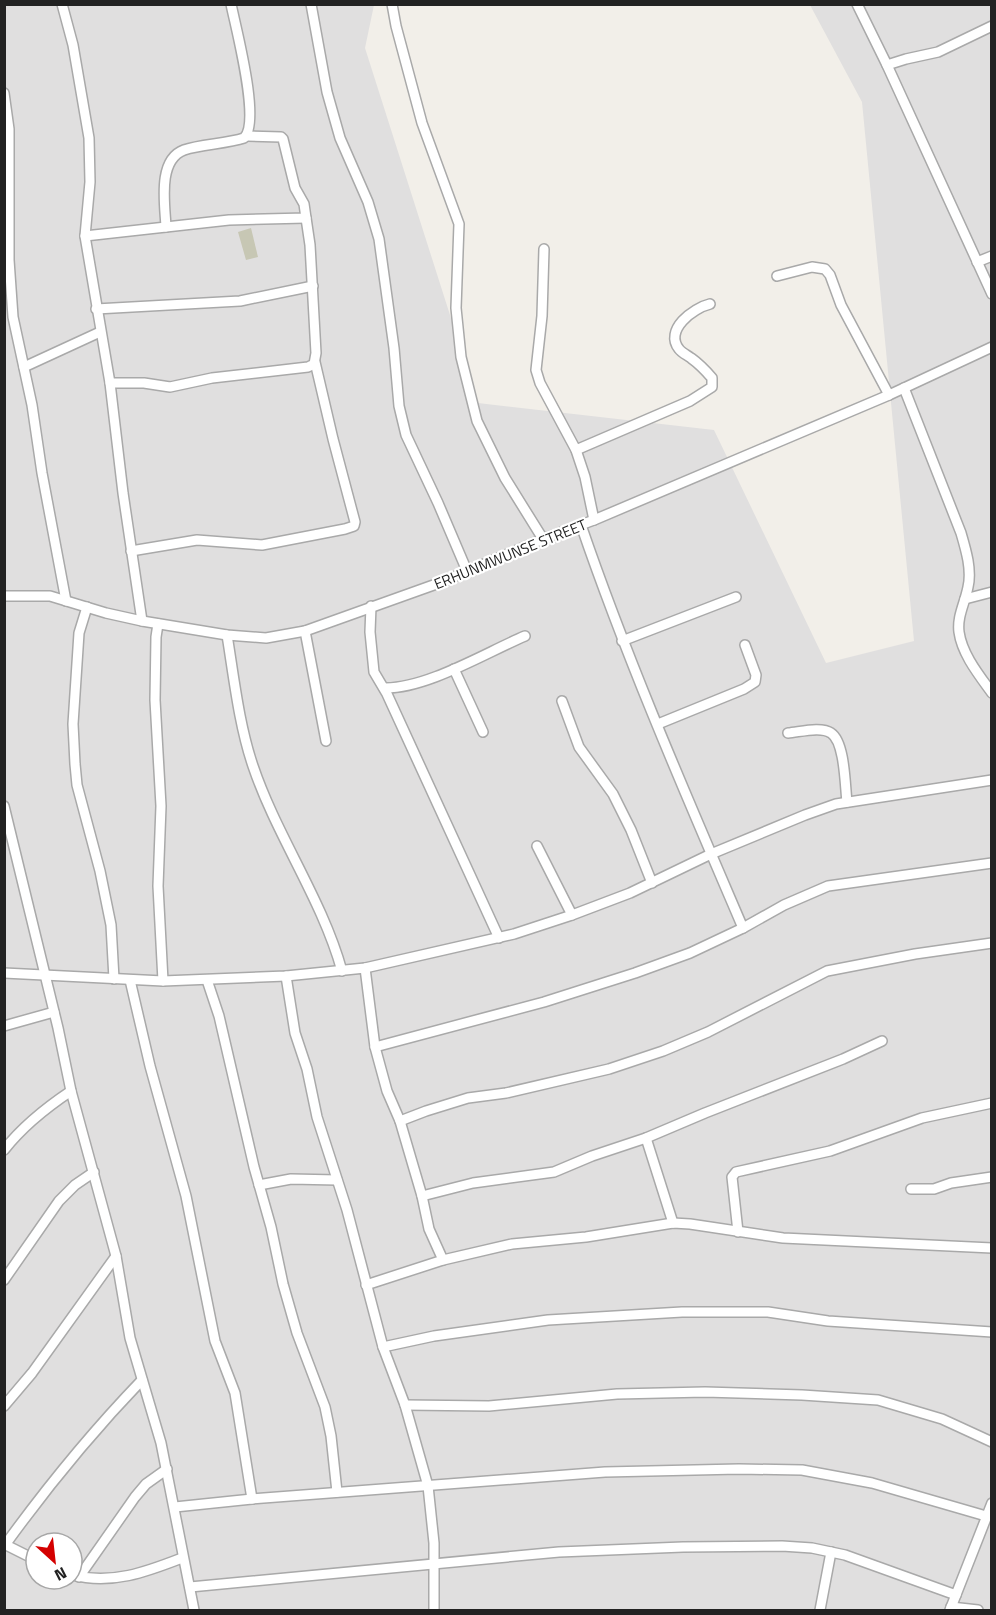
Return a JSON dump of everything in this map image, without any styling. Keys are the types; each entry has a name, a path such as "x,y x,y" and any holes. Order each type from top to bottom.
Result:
{"street":[{"path":"62,4 73,45 89,138 90,182 85,236 110,383 142,621"},
{"path":"231,4 247,84 251,117 247,136"},
{"path":"311,4 327,92 340,138 368,202 379,239 394,348 399,406 406,435 467,571"},
{"path":"392,4 422,123 459,224 456,308 461,357 477,421 510,487 543,539"},
{"path":"857,4 992,294"},
{"path":"887,65 906,58 938,52 992,26"},
{"path":"4,93 9,129 9,260 13,317 32,405 66,601"},
{"path":"132,551 197,540 262,544 354,526 355,522 315,362 310,245 304,204 295,188 283,139 281,137 247,136 238,140 184,150 175,156 167,171 164,186 166,227"},
{"path":"85,236 229,220 306,219"},
{"path":"544,249 542,316 536,370 540,383 576,450 585,477 594,520"},
{"path":"977,262 992,256"},
{"path":"777,276 812,267 825,269 889,395"},
{"path":"96,309 240,301 313,286"},
{"path":"576,450 690,400 712,387 712,378 693,359 681,351 677,344 678,328 682,320 696,309 710,304"},
{"path":"24,367 100,332"},
{"name":"ERHUNMWUNSE STREET","path":"4,596 37,595 142,621 227,635 266,638 305,631 467,571 594,520 889,395 992,347"},
{"path":"110,383 144,382 170,387 212,378 308,367 315,362"},
{"path":"904,388 962,533 968,557 969,585 960,613 959,633 966,653 992,693"},
{"path":"581,525 622,641 743,928"},
{"path":"964,599 992,592"},
{"path":"622,641 736,597"},
{"path":"371,606 374,672 384,688 499,938"},
{"path":"87,607 79,633 73,724 77,785 100,871 111,925 114,979"},
{"path":"158,624 155,700 161,806 158,886 163,981"},
{"path":"305,631 326,741"},
{"path":"227,635 252,765 271,811 322,915 336,948 342,971"},
{"path":"384,688 421,681 454,669 525,636"},
{"path":"658,723 734,693 755,682 756,675 745,645"},
{"path":"454,669 483,732"},
{"path":"982,680 992,675"},
{"path":"562,701 579,747 613,794 631,830 652,883"},
{"path":"788,733 820,730 830,732 837,738 842,756 847,802"},
{"path":"4,973 163,981 286,975 364,968 499,938 572,915 652,883 711,854 805,815 847,802 992,780"},
{"path":"4,806 13,835 71,1091 116,1256 130,1338 161,1443 194,1611"},
{"path":"537,846 572,915"},
{"path":"375,1047 544,1002 635,973 690,953 743,928 784,905 828,886 992,863"},
{"path":"400,1121 468,1098 506,1093 609,1069 663,1051 708,1032 827,970 992,943"},
{"path":"364,968 375,1047 387,1091 400,1121 429,1229 443,1260"},
{"path":"286,975 298,1045 308,1069 317,1117 337,1180 383,1347 405,1405 428,1486 434,1563 434,1611"},
{"path":"130,980 150,1066 186,1196 215,1341 235,1393 252,1499"},
{"path":"207,980 219,1016 283,1284 297,1333 325,1407 331,1436 337,1492"},
{"path":"4,1026 54,1012"},
{"path":"422,1196 472,1183 554,1172 592,1156 646,1138 843,1059 882,1041"},
{"path":"4,1150 52,1104 71,1091"},
{"path":"738,1232 732,1177 736,1172 830,1151 922,1119 992,1103"},
{"path":"646,1138 673,1223"},
{"path":"4,1280 59,1201 75,1185 94,1172"},
{"path":"910,1189 934,1189 951,1183 992,1177"},
{"path":"259,1185 291,1179 337,1180"},
{"path":"366,1285 443,1260 512,1244 586,1237 673,1223 783,1238 992,1248"},
{"path":"4,1406 32,1373 116,1256"},
{"path":"383,1347 434,1336 548,1320 682,1312 768,1312 828,1321 992,1332"},
{"path":"24,1554 5,1545 41,1496 110,1414 142,1380"},
{"path":"405,1405 489,1406 617,1394 705,1392 802,1395 878,1401 942,1419 992,1442"},
{"path":"84,1565 135,1497 147,1484 167,1469"},
{"path":"175,1507 337,1492 605,1472 739,1469 802,1470 872,1483 986,1516"},
{"path":"978,1611 951,1609 987,1528 986,1516 992,1503"},
{"path":"164,1565 189,1582 559,1552 782,1546 812,1548 845,1555 956,1595"},
{"path":"820,1611 831,1552"},
{"path":"84,1577 118,1579 182,1558"}],"shaded area":[{"path":"5,5 374,5 365,48 478,403 714,430 826,663 914,641 862,102 810,5 991,5 991,1610 5,1610"},
{"path":"251,228 258,257 246,260 238,232"}]}
